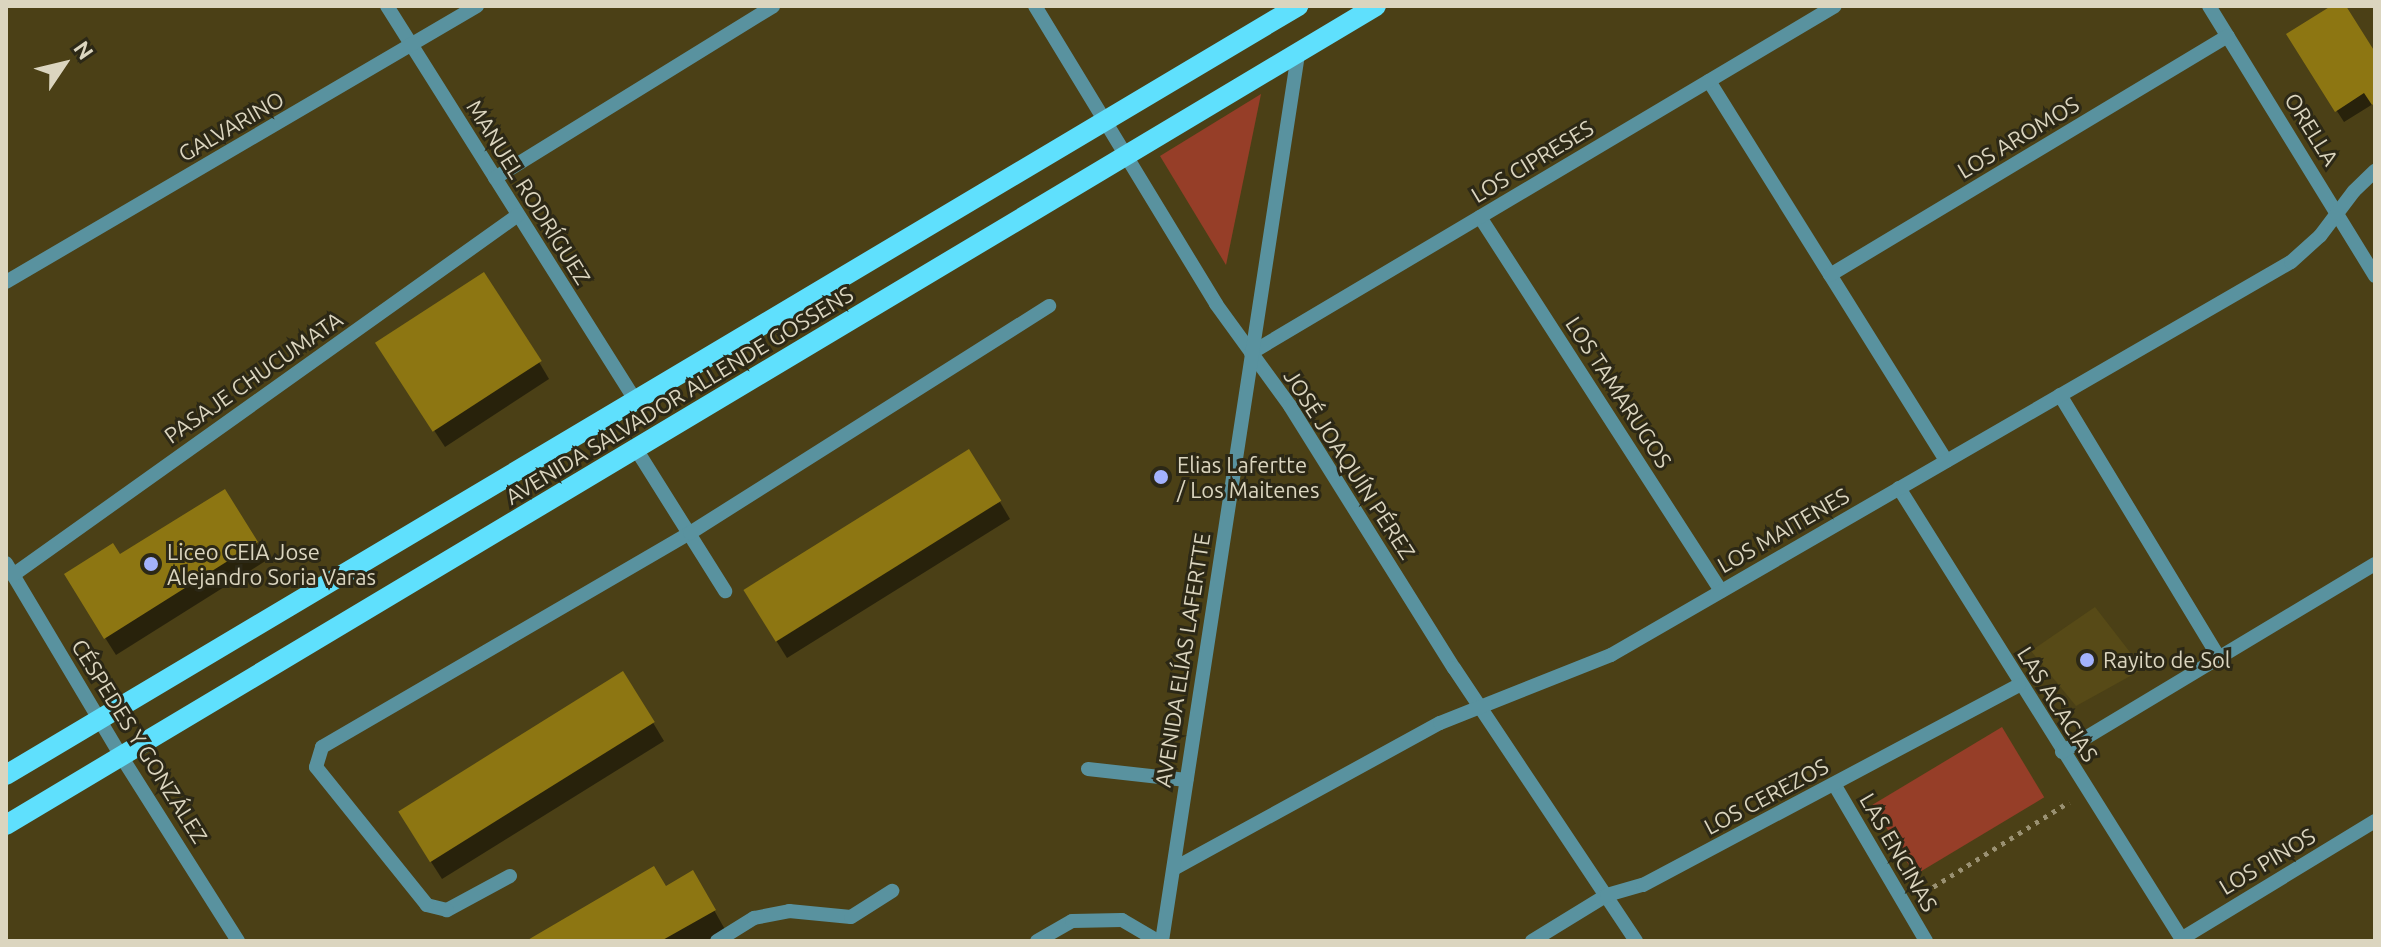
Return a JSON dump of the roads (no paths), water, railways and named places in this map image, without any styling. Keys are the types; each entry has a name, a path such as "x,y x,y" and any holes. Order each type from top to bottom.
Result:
{"main road":[{"name":"AVENIDA SALVADOR ALLENDE GOSSENS","path":"6,775 1298,6"},
{"name":"AVENIDA SALVADOR ALLENDE GOSSENS","path":"6,825 1376,6"}],"street":[{"name":"MANUEL RODRÍGUEZ","path":"387,6 635,400"},
{"name":"GALVARINO","path":"6,282 412,47 477,6"},
{"path":"495,178 773,6"},
{"name":"JOSÉ JOAQUÍN PÉREZ","path":"1035,6 1216,304 1290,406 1480,707 1636,941"},
{"name":"LOS CIPRESES","path":"1251,353 1835,6"},
{"name":"ORELLA","path":"2209,6 2375,276"},
{"name":"LOS AROMOS","path":"1830,275 2228,36"},
{"name":"AVENIDA ELÍAS LAFERTTE","path":"1160,941 1175,868 1298,54"},
{"path":"1709,81 1946,461"},
{"name":"LOS MAITENES","path":"1175,868 1427,729 1611,655 2291,262 2320,236 2375,171"},
{"name":"PASAJE CHUCUMATA","path":"9,569 518,215"},
{"name":"LOS TAMARUGOS","path":"1480,217 1721,591"},
{"path":"510,876 447,910 427,905 316,767 322,747 690,533 1049,306"},
{"path":"2060,395 2219,658"},
{"path":"636,449 725,591"},
{"name":"LAS ACACIAS","path":"1899,488 2019,685 2182,940"},
{"path":"2062,752 2375,564"},
{"name":"CÉSPEDES Y GONZÁLEZ","path":"9,569 121,756 238,941"},
{"name":"LOS CEREZOS","path":"1532,941 1607,895 1643,885 2019,685"},
{"path":"1088,769 1186,780"},
{"name":"LAS ENCINAS","path":"1834,784 1926,941"},
{"name":"LOS PINOS","path":"2182,940 2375,821"},
{"path":"717,941 754,918 789,911 851,917 892,891"},
{"path":"1037,941 1072,921 1109,920 1122,920 1160,941"}],"place":[{"name":"Elias Lafertte / Los Maitenes","path":"1161,477"},
{"name":"Liceo CEIA Jose Alejandro Soria Varas","path":"151,564"},
{"name":"Rayito de Sol","path":"2087,660"}]}
